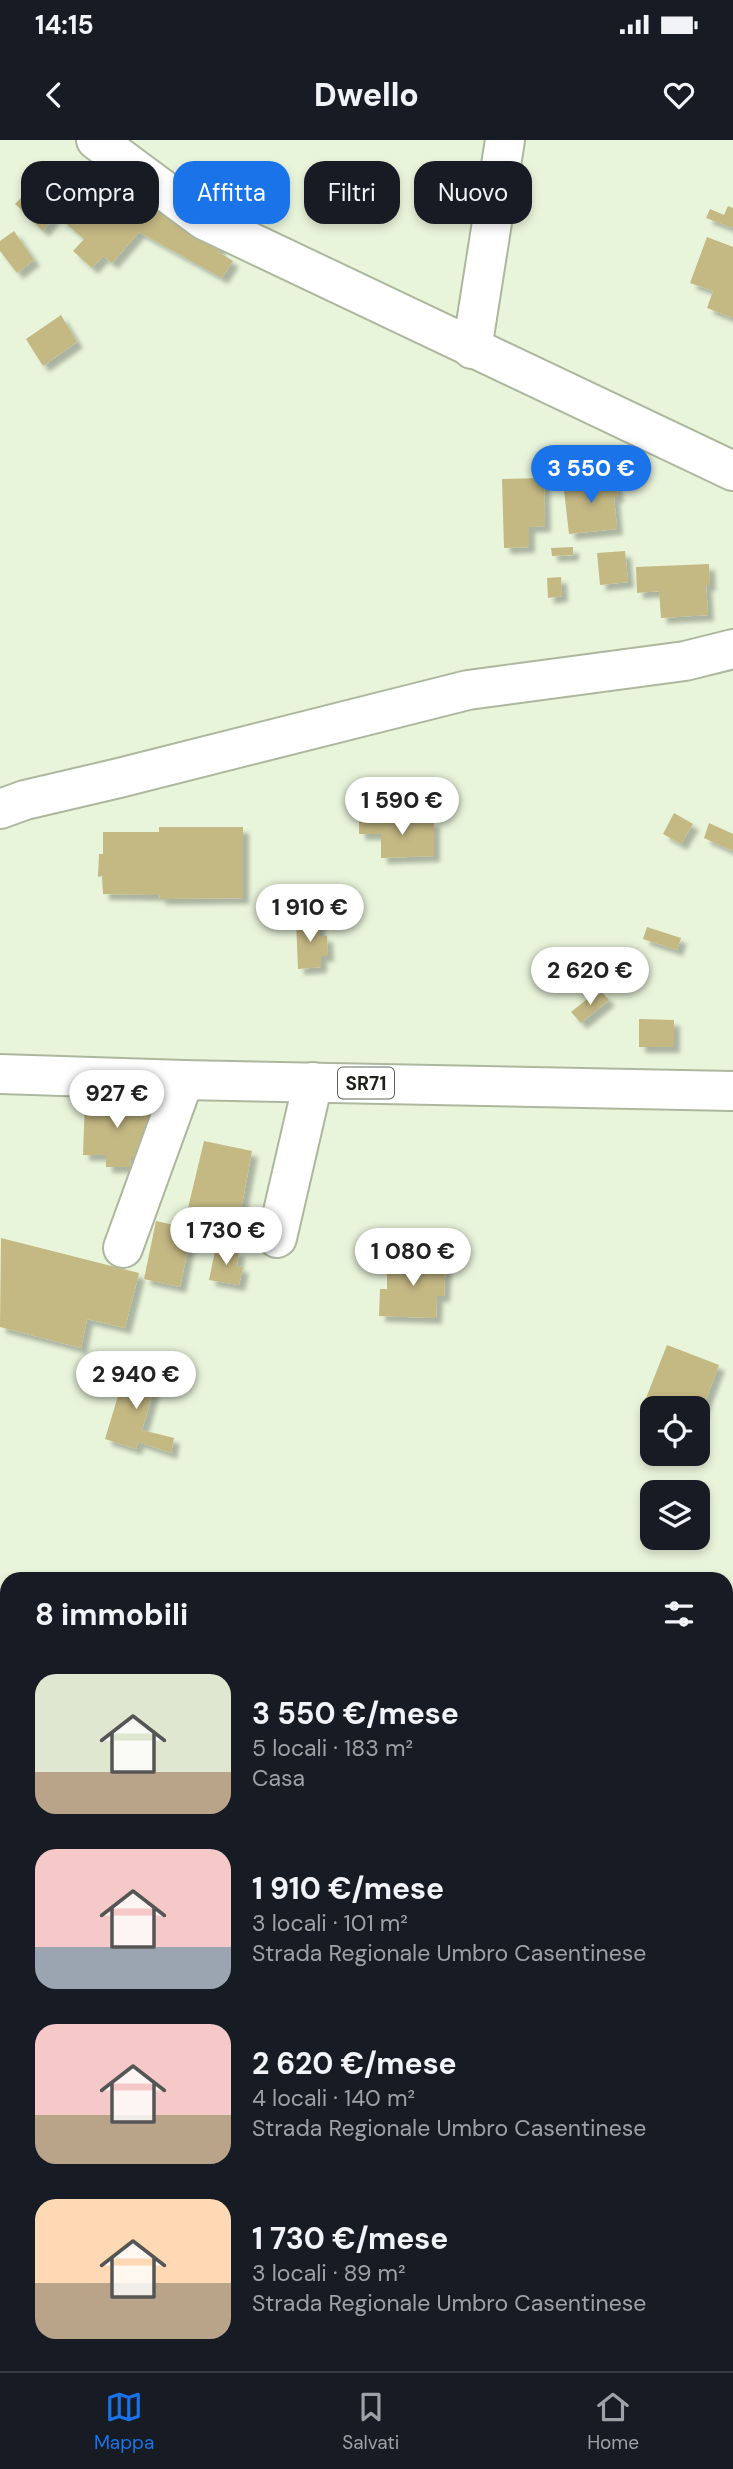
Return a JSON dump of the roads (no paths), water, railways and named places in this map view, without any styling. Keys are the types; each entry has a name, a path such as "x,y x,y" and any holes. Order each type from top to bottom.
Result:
{"street":[{"path":"96,140 204,220 733,471"},
{"path":"472,349 505,140"},
{"path":"0,809 25,800 468,690 685,662 733,649"},
{"name":"SR71","path":"0,1074 733,1091"},
{"path":"123,1248 184,1080"},
{"path":"277,1238 313,1082"}]}
